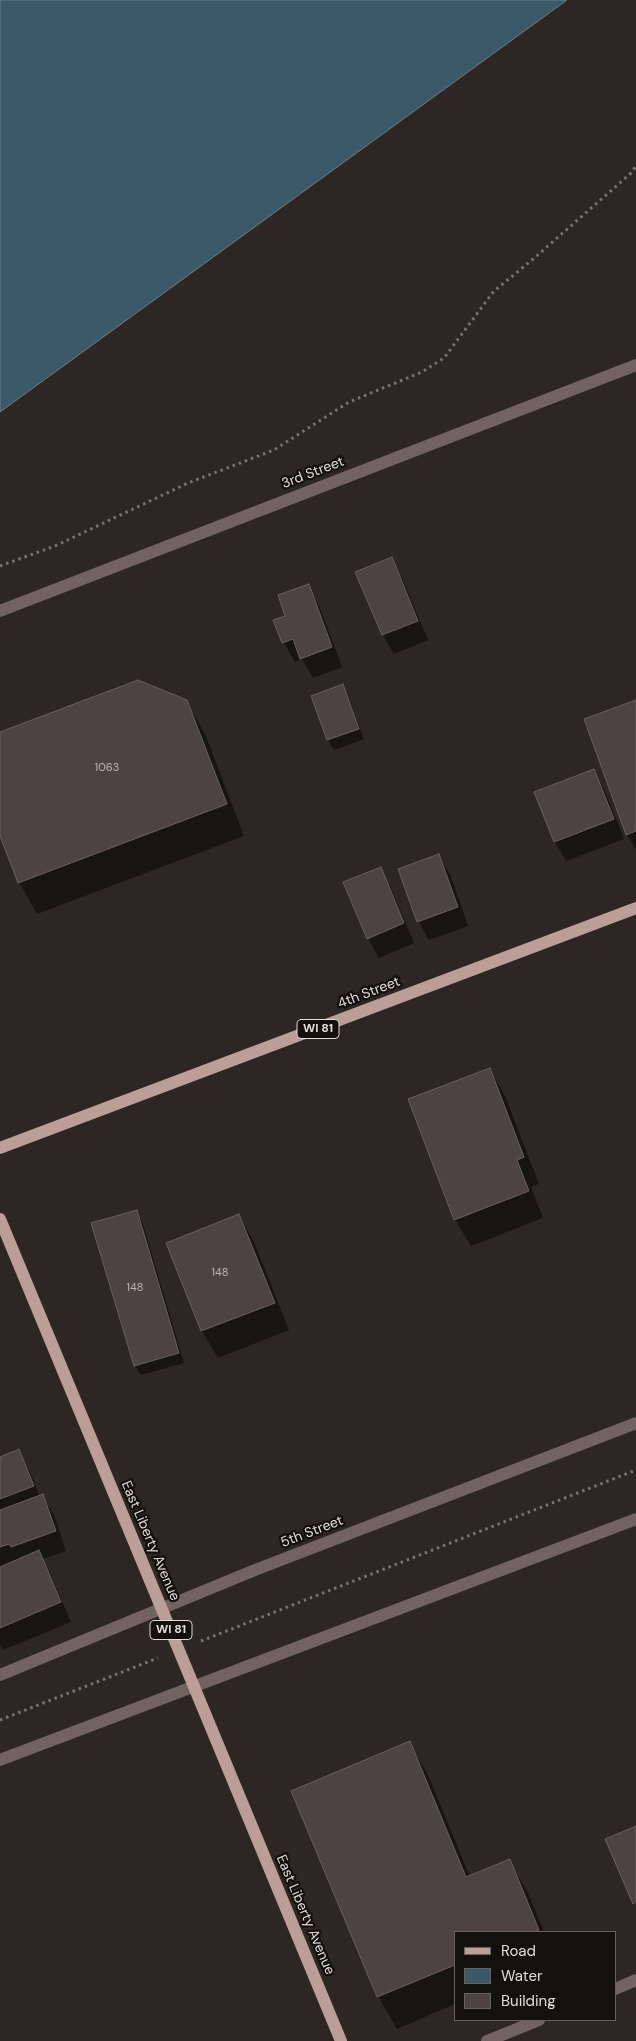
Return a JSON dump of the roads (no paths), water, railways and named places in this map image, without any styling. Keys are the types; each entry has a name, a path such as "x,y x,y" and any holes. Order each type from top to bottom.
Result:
{"main road":[{"name":"4th Street","path":"0,1148 636,908"},
{"name":"East Liberty Avenue","path":"0,1219 341,2041"}],"street":[{"name":"3rd Street","path":"0,610 636,365"},
{"name":"5th Street","path":"0,1675 255,1570 636,1423"},
{"path":"0,1760 636,1519"},
{"path":"616,1989 636,1980"},
{"path":"487,2041 537,2021"}],"water":[{"path":"0,0 567,0 0,412"}]}
